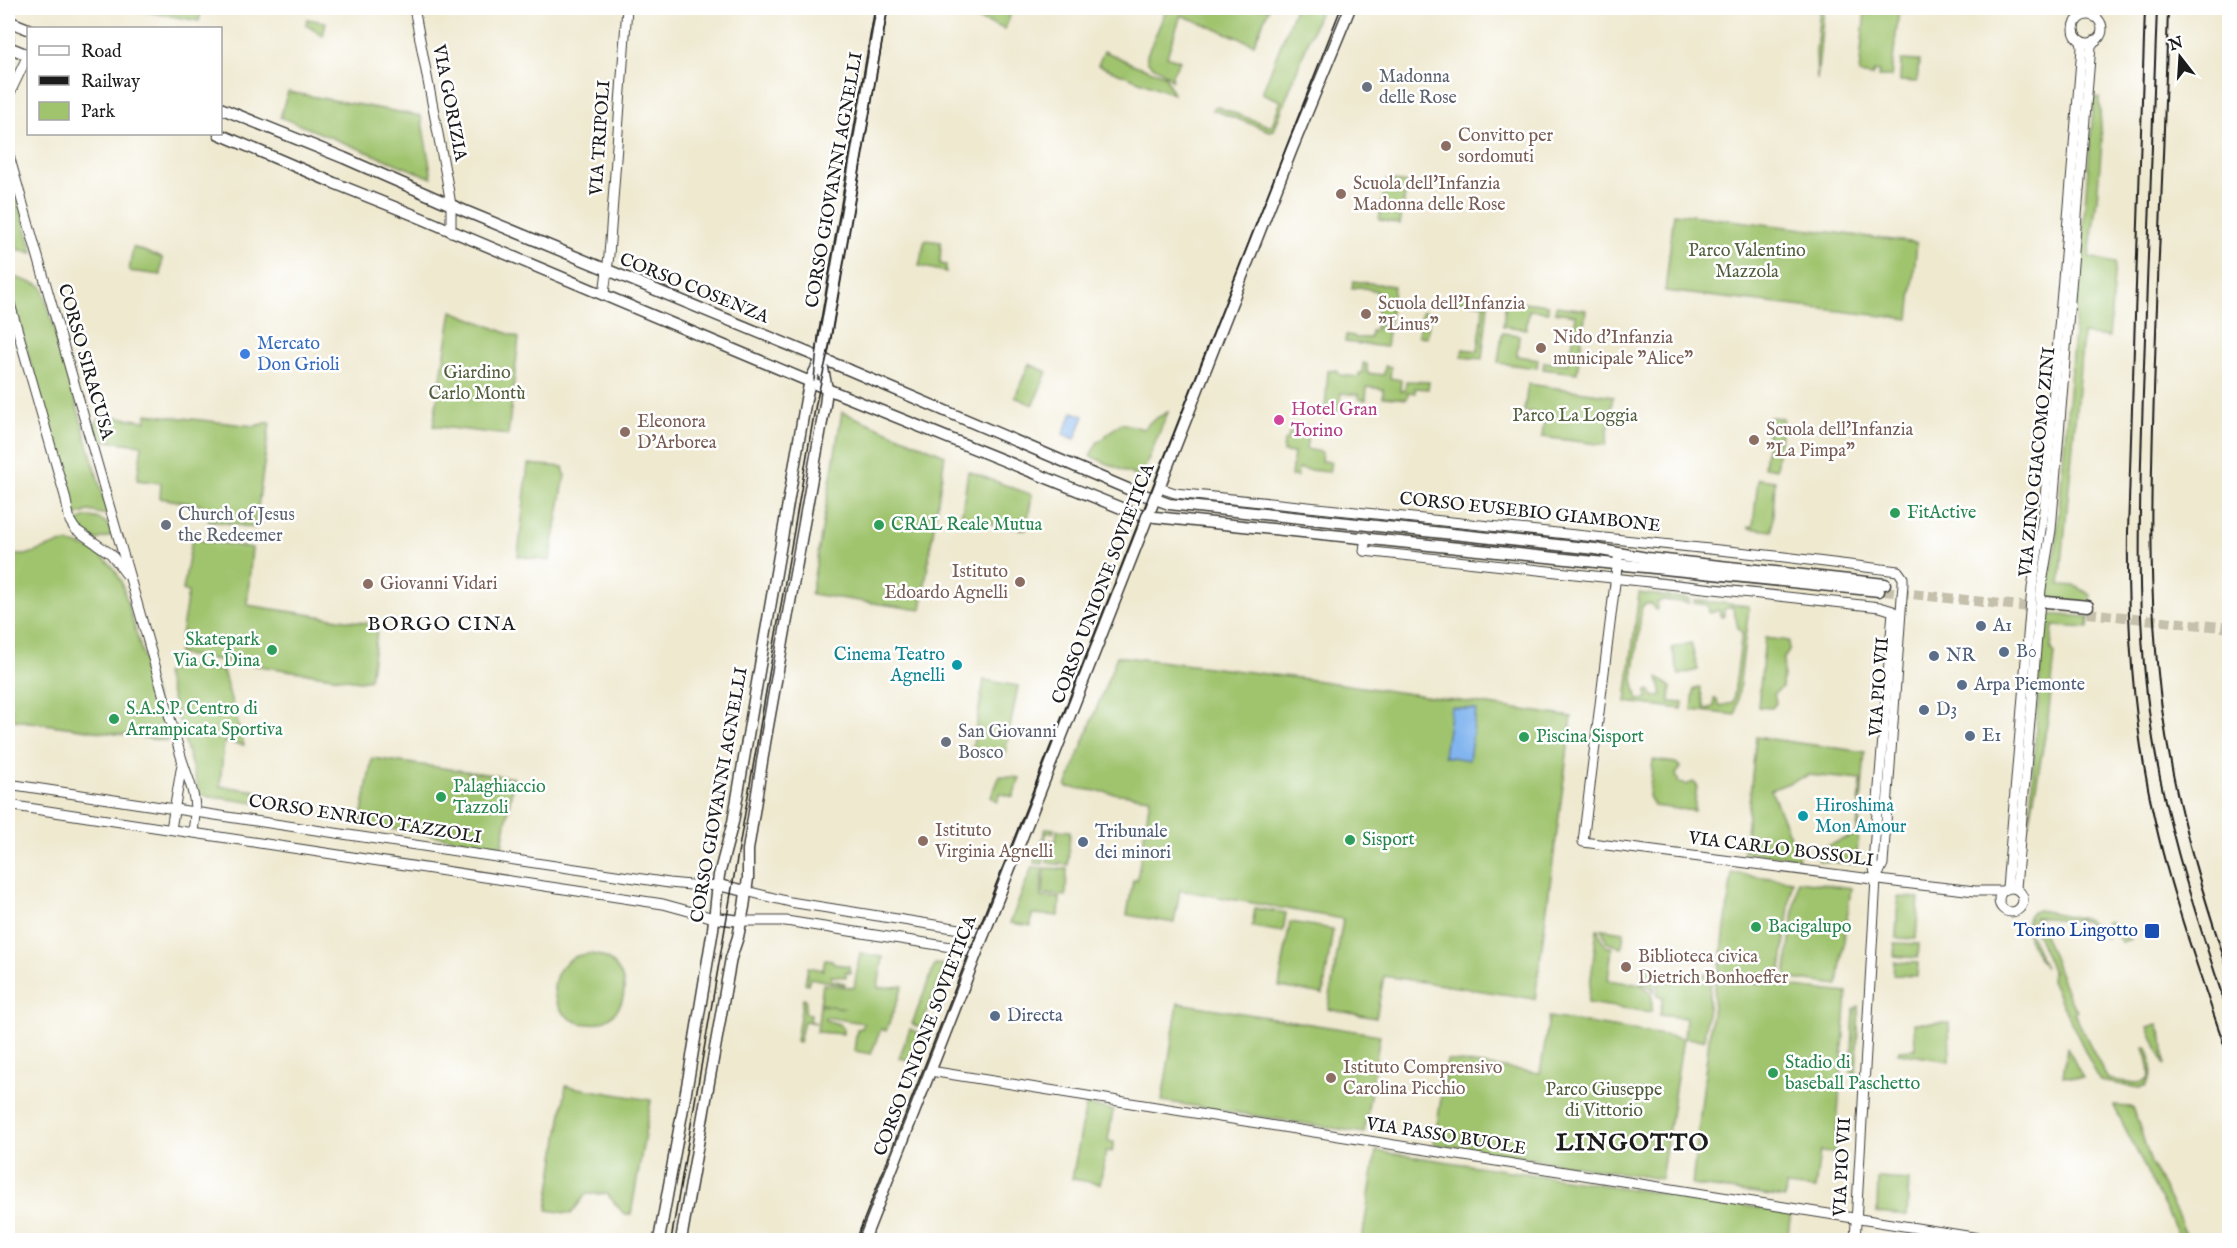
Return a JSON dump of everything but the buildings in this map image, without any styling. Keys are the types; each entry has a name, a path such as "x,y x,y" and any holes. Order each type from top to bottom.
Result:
{"main road":[{"name":"CORSO GIOVANNI AGNELLI","path":"660,1240 689,1075 719,875 733,822 810,381 821,359 882,8"},
{"name":"CORSO UNIONE SOVIETICA","path":"864,1240 1292,150 1350,8"},
{"path":"8,21 27,29"},
{"path":"8,47 27,55"},
{"name":"CORSO COSENZA","path":"222,109 1155,499"},
{"path":"221,135 827,389"},
{"name":"CORSO GIOVANNI AGNELLI","path":"742,921 748,850 765,743 827,389 821,359"},
{"name":"CORSO EUSEBIO GIAMBONE","path":"827,389 1131,512 1149,516 1595,549 1618,559 1884,588"},
{"name":"CORSO EUSEBIO GIAMBONE","path":"1155,499 1177,505 1367,531"},
{"path":"2047,605 2088,609"},
{"path":"718,885 746,891"},
{"path":"681,1240 731,958 742,921 714,918"}],"street":[{"name":"VIA GORIZIA","path":"414,8 451,205 451,231"},
{"name":"VIA TRIPOLI","path":"604,294 627,8"},
{"path":"2094,8 2101,30 2095,40 2089,43 2081,41 2076,36 2074,28 2077,21 2084,12 2097,19"},
{"path":"8,31 8,47"},
{"name":"VIA ZINO GIACOMO ZINI","path":"2008,889 2041,589 2051,530 2091,46 2095,40"},
{"name":"VIA ZINO GIACOMO ZINI","path":"2008,889 2032,588 2044,510 2081,41"},
{"path":"8,97 27,57"},
{"name":"CORSO SIRACUSA","path":"8,153 183,762 190,778 196,804 193,832"},
{"name":"CORSO SIRACUSA","path":"8,297 65,496 70,521 81,535 111,554 131,581"},
{"name":"CORSO EUSEBIO GIAMBONE","path":"1160,488 1175,493 1896,570"},
{"path":"1370,513 1364,551 1616,578 1618,559"},
{"name":"VIA PIO VII","path":"1876,879 1883,864 1901,625 1903,578 1896,570"},
{"name":"VIA CARLO BOSSOLI","path":"1616,578 1583,842 1975,891 2008,889"},
{"name":"VIA PIO VII","path":"1616,578 1880,607 1893,611 1873,862 1876,879 1855,1240"},
{"name":"CORSO SIRACUSA","path":"171,829 183,762"},
{"name":"CORSO ENRICO TAZZOLI","path":"8,784 669,883 718,885"},
{"path":"8,805 663,904 714,918"},
{"path":"2008,889 2021,893 2023,899 2021,907 2011,912 2004,910 1998,900 2008,889"},
{"path":"746,891 790,902 985,933"},
{"name":"VIA CARLO BOSSOLI","path":"1975,891 1998,900"},
{"path":"742,921 786,921 945,946 976,954"},
{"name":"VIA PASSO BUOLE","path":"930,1071 1992,1240"}],"green space":[{"path":"126,8 202,8 199,21"},
{"path":"949,8 1013,8 1005,29"},
{"path":"1167,8 1199,8 1209,12 1211,8 1269,8 1254,44 1181,15 1167,56 1180,61 1172,75 1172,81 1167,74 1147,61 1147,55"},
{"path":"1295,8 1321,8 1274,130 1270,131 1213,110 1215,106 1269,126 1272,125 1281,101 1262,93"},
{"path":"1820,8 1824,8 1817,80 1816,52"},
{"path":"1850,8 1899,10 1891,77 1878,77 1879,72 1874,71 1872,76 1859,74 1865,10"},
{"path":"307,19 326,22 323,36 306,25"},
{"path":"1104,51 1165,75 1173,94 1098,65"},
{"path":"1901,60 1919,61 1917,82 1900,81"},
{"path":"288,92 421,116 432,178 280,117"},
{"path":"2094,98 2099,98 2102,141 2089,257 2115,263 2109,337 2083,334 2060,585 2076,586 2091,595 2090,605 2047,597 2056,544"},
{"path":"8,165 33,253 8,247"},
{"path":"1386,180 1407,183 1400,224 1379,220"},
{"name":"Parco Valentino Mazzola","path":"1674,213 1917,243 1909,319 1665,291"},
{"path":"925,240 941,242 940,264 946,265 946,272 919,266"},
{"path":"133,247 162,258 161,275 129,271"},
{"path":"8,275 42,286 108,513 106,515 89,511 74,516 8,283"},
{"path":"1353,281 1394,286 1386,347 1345,342 1346,335 1355,338 1370,338 1371,331 1375,331 1375,326 1382,326 1383,322 1377,319 1377,291 1360,287 1352,288"},
{"path":"1453,294 1489,298 1482,359 1462,357 1463,349 1478,351 1484,304 1452,300"},
{"path":"1506,300 1548,305 1548,312 1529,310 1526,329 1503,326"},
{"path":"1556,306 1586,310 1577,373 1543,369 1544,362 1567,364 1569,348 1572,348 1576,315 1555,312"},
{"name":"Giardino Carlo Montù","path":"452,311 519,338 508,435 433,426"},
{"path":"1422,311 1430,313 1427,337 1418,336"},
{"path":"1502,333 1519,335 1517,356 1538,359 1537,368 1498,363"},
{"path":"1363,363 1367,364 1367,373 1384,375 1385,366 1391,367 1390,378 1401,380 1400,391 1405,391 1406,381 1429,382 1428,389 1415,388 1415,393 1408,392 1407,399 1383,397 1383,389 1367,387 1366,400 1359,399 1359,395 1341,393 1339,406 1345,407 1344,411 1325,409 1328,371 1337,370 1340,375 1359,377"},
{"path":"1029,364 1047,372 1033,405 1015,397"},
{"name":"Parco La Loggia","path":"1528,384 1613,396 1606,445 1542,437 1545,414 1524,411"},
{"name":"CRAL Reale Mutua","path":"842,412 945,455 921,610 811,594"},
{"path":"1168,412 1141,477 1090,456 1097,443 1121,423 1144,429 1151,421"},
{"path":"147,414 254,426 270,422 255,528 208,520 202,505 160,498 161,483 137,480 142,445 98,440 94,426 101,415 146,421"},
{"path":"1770,417 1783,418 1776,469 1764,467"},
{"path":"1289,432 1308,435 1306,449 1322,452 1321,461 1331,462 1329,472 1298,469 1297,477 1291,476 1294,453 1283,452 1284,441 1288,439"},
{"path":"528,464 563,467 565,475 550,561 518,556"},
{"path":"968,471 1032,495 1026,530 961,519"},
{"path":"1758,479 1775,481 1772,531 1748,528 1753,526"},
{"path":"87,517 96,518 107,524 111,536 96,540 82,532 75,522"},
{"path":"192,539 252,548 247,605 378,625 370,679 360,681 178,654 188,592 183,590"},
{"path":"67,543 99,554 117,573 168,741 8,719 8,555 26,555"},
{"path":"1639,593 1689,599 1689,603 1662,600 1657,603 1657,610 1651,604 1642,606 1633,679 1638,700 1647,699 1647,691 1650,690 1653,697 1662,695 1658,678 1671,687 1670,702 1683,703 1682,709 1626,702"},
{"path":"1694,600 1749,606 1736,715 1692,710 1694,689 1700,688 1705,709 1714,707 1714,699 1720,706 1733,703 1742,633 1738,628 1733,607 1724,609 1722,617 1719,610 1709,613 1708,605 1694,603"},
{"path":"2044,614 2089,617 2088,628 2053,626 2051,650 2055,654 2048,719 2029,826"},
{"path":"1765,638 1789,641 1789,651 1784,658 1782,687 1774,694 1776,703 1772,708 1758,707"},
{"path":"1691,643 1698,670 1679,675 1672,648"},
{"name":"Sisport","path":"1117,656 1299,678 1572,717 1535,999 1384,976 1376,1018 1328,1009 1343,919 1180,890 1174,923 1127,915 1133,880 1137,880 1150,798 1066,787"},
{"path":"179,665 223,671 244,745 224,742 220,786 257,791 255,803 200,795 165,674"},
{"path":"984,680 1018,686 1005,755 972,751"},
{"path":"1756,737 1865,752 1856,864 1819,861 1814,851 1857,834 1861,780 1809,775 1771,790 1799,858 1744,852"},
{"name":"Palaghiaccio Tazzoli","path":"372,758 514,778 502,846 360,824"},
{"path":"1653,760 1676,763 1681,768 1676,774 1679,783 1686,785 1693,782 1697,785 1694,811 1654,806 1649,796"},
{"path":"1000,776 1020,778 1013,797 1000,793 997,802 991,797"},
{"path":"1046,828 1054,829 1053,833 1046,833 1043,864 1034,863"},
{"path":"1057,830 1070,831 1068,865 1047,863 1049,840 1056,841"},
{"path":"1032,867 1043,868 1041,897 1060,898 1059,916 1032,914 1031,926 1010,923"},
{"path":"1045,868 1067,869 1066,896 1043,894"},
{"name":"Bacigalupo","path":"1732,873 1792,881 1780,981 1719,974"},
{"name":"Bacigalupo","path":"1798,881 1851,888 1838,985 1785,978"},
{"path":"1898,897 1919,898 1916,939 1896,938"},
{"path":"1255,908 1286,913 1283,932 1252,927"},
{"path":"2038,910 2086,919 2108,938 2084,921 2035,917 2029,925 2029,932 2045,968 2029,941 2026,927 2030,913"},
{"path":"2108,921 2122,928 2130,939 2121,942 2116,933 2105,923"},
{"path":"1290,922 1333,929 1323,994 1279,987"},
{"path":"2040,924 2068,996 2077,1011 2074,1013 2106,1076 2108,1079 2120,1081 2145,1082 2150,1072 2144,1048 2147,1047 2152,1072 2145,1087 2100,1081 2051,981 2052,970 2035,930"},
{"path":"1597,929 1606,947 1612,947 1608,980 1642,985 1649,990 1652,997 1651,1012 1588,1003"},
{"path":"1602,929 1624,932 1622,947 1607,943"},
{"path":"1895,943 1919,944 1918,958 1894,956"},
{"path":"860,953 883,957 878,988 903,986 886,1031 881,1029 871,1054 854,1051 857,1029 862,1028 864,1023 825,1017 825,1020 839,1024 843,1028 843,1034 817,1032 820,1005 845,1008 820,1004 823,984 854,988"},
{"path":"589,954 602,957 614,964 621,976 624,989 621,1002 614,1014 602,1021 589,1024 576,1021 564,1014 557,1002 554,989 557,976 564,964 576,957"},
{"path":"825,959 832,960 835,964 849,966 850,973 846,972 846,977 831,976 831,980 845,983 845,985 810,978 808,984 805,983 808,967 823,970"},
{"path":"1894,962 1918,963 1917,976 1893,975"},
{"path":"935,964 946,965 921,1028 912,1024"},
{"path":"1643,964 1657,966 1654,992 1651,987 1641,982"},
{"path":"1660,972 1678,974 1677,978 1681,982 1685,981 1687,976 1692,976 1692,973 1712,975 1704,1040 1684,1038 1686,1018 1660,1015 1663,997 1657,995"},
{"name":"Stadio di baseball Paschetto","path":"1716,978 1847,993 1835,1153 1820,1152 1815,1189 1786,1186 1785,1198 1692,1185"},
{"path":"803,998 806,999 805,1013 811,1014 810,1021 816,1023 804,1021 799,1042 796,1041"},
{"path":"1178,1003 1380,1035 1364,1133 1162,1101"},
{"path":"1859,1006 1856,1073 1851,1073 1854,1009"},
{"name":"Parco Giuseppe di Vittorio","path":"1549,1017 1683,1038 1661,1179 1434,1144 1447,1060 1540,1073"},
{"path":"1914,1023 1949,1023 1950,1061 1898,1053 1899,1050 1915,1049"},
{"path":"2158,1024 2163,1038 2165,1066 2148,1027"},
{"path":"910,1029 919,1033 909,1060 899,1058"},
{"path":"2067,1047 2083,1078 2063,1076"},
{"path":"566,1086 651,1100 631,1214 624,1214 607,1194 586,1194 571,1214 547,1210"},
{"path":"1086,1105 1113,1110 1108,1141 1114,1142 1112,1152 1106,1151 1100,1184 1072,1179"},
{"path":"2114,1106 2131,1107 2134,1110 2151,1163 2179,1218 2187,1240 2181,1240"},
{"path":"1376,1151 1791,1213 1787,1240 1362,1240"},
{"path":"1878,1178 1909,1180 1907,1216 1877,1213"}],"water":[{"path":"1073,412 1084,416 1075,439 1063,434"},
{"path":"1451,707 1476,710 1469,760 1444,756"}],"tunnel":[{"path":"1884,591 2047,609"},
{"path":"2087,613 2230,628"}],"tram line":[{"path":"814,380 818,337 875,8"},
{"path":"671,1240 816,403 830,344 888,8"},
{"path":"856,1240 1341,8"}],"railway":[{"path":"2145,8 2128,532 2129,624 2133,686 2146,777 2162,849 2182,921 2230,1062"},
{"path":"2157,8 2141,473 2142,632 2149,711 2162,790 2182,867 2230,1019"},
{"path":"2168,8 2152,448 2151,535 2154,622 2162,709 2181,811 2199,878 2230,976"}],"place":[{"name":"Madonna delle Rose","path":"1367,87"},
{"name":"Convitto per sordomuti","path":"1446,146"},
{"name":"Scuola dell'Infanzia Madonna delle Rose","path":"1341,194"},
{"name":"Scuola dell'Infanzia \"Linus\"","path":"1366,314"},
{"name":"Nido d'Infanzia municipale \"Alice\"","path":"1541,348"},
{"name":"Mercato Don Grioli","path":"245,354"},
{"name":"Hotel Gran Torino","path":"1279,420"},
{"name":"Eleonora D’Arborea","path":"625,432"},
{"name":"Scuola dell'Infanzia \"La Pimpa\"","path":"1754,440"},
{"name":"FitActive","path":"1895,513"},
{"name":"Church of Jesus the Redeemer","path":"166,525"},
{"name":"CRAL Reale Mutua","path":"879,525"},
{"name":"Istituto Edoardo Agnelli","path":"1020,582"},
{"name":"Giovanni Vidari","path":"368,584"},
{"name":"A1","path":"1981,626"},
{"name":"Skatepark Via G. Dina","path":"272,650"},
{"name":"B0","path":"2004,652"},
{"name":"NR","path":"1934,656"},
{"name":"Cinema Teatro Agnelli","path":"957,665"},
{"name":"Arpa Piemonte","path":"1962,685"},
{"name":"D3","path":"1924,710"},
{"name":"S.A.S.P. Centro di Arrampicata Sportiva","path":"114,719"},
{"name":"E1","path":"1970,736"},
{"name":"Piscina Sisport","path":"1524,737"},
{"name":"San Giovanni Bosco","path":"946,742"},
{"name":"Palaghiaccio Tazzoli","path":"441,797"},
{"name":"Hiroshima Mon Amour","path":"1803,816"},
{"name":"Sisport","path":"1350,840"},
{"name":"Istituto Virginia Agnelli","path":"923,841"},
{"name":"Tribunale dei minori","path":"1083,842"},
{"name":"Bacigalupo","path":"1756,927"},
{"name":"Torino Lingotto","path":"2152,931"},
{"name":"Biblioteca civica Dietrich Bonhoeffer","path":"1626,967"},
{"name":"Directa","path":"995,1016"},
{"name":"Stadio di baseball Paschetto","path":"1773,1073"},
{"name":"Istituto Comprensivo Carolina Picchio","path":"1331,1078"}],"district":[{"name":"BORGO CINA","path":"442,624"},
{"name":"LINGOTTO","path":"1633,1143"}]}
